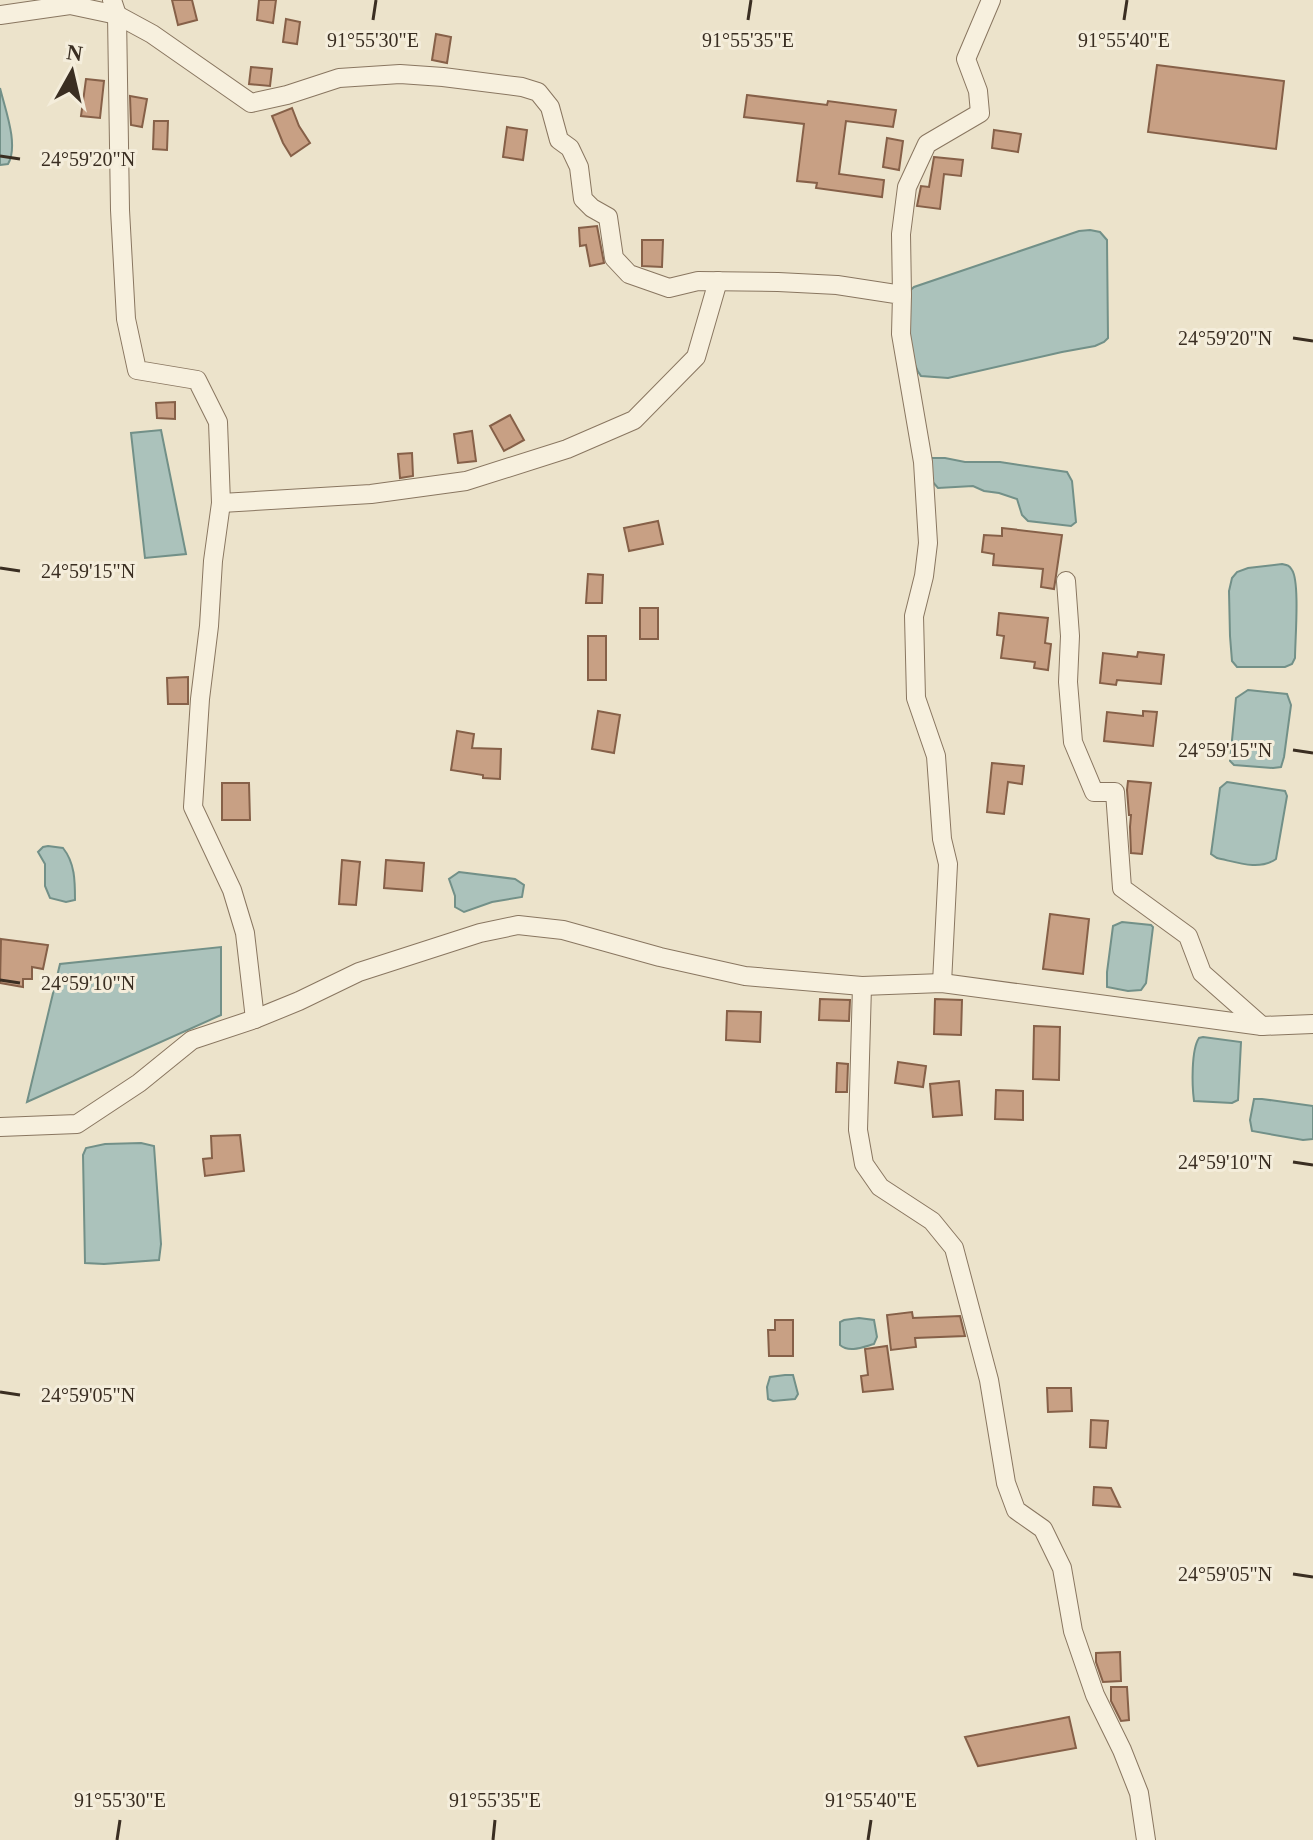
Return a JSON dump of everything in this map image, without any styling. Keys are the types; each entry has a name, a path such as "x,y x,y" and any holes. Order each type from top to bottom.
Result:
{"street":[{"path":"942,983 948,864 942,839 936,756 916,698 914,616 924,576 928,517 923,462 901,334 901,234 907,187 927,144 980,113 978,91 966,59 991,0"},
{"path":"0,15 70,5 114,7 251,103 339,78 400,74 522,87 538,92 550,107 559,140 570,148 579,167 583,199 608,217 614,258 629,274 669,288 698,281 718,281 837,285 902,295"},
{"path":"114,7 126,319 137,370 197,380 218,422 221,503 200,699 193,807 232,890 245,933 255,1019"},
{"path":"221,503 371,494 466,481 567,449 634,420 696,357 718,281"},
{"path":"1066,581 1073,742 1094,792 1115,792 1122,888 1188,936 1202,973 1262,1026"},
{"path":"0,1127 77,1124 139,1083 192,1040 255,1019 359,972 480,933 518,925 563,930 660,957 745,976 862,986 942,983 1262,1026 1313,1024"},
{"path":"862,986 858,1130 864,1164 880,1187 932,1221 954,1248 989,1380 1006,1483 1016,1510 1043,1529 1062,1568 1073,1631 1095,1695 1139,1793 1146,1840"}],"water":[{"path":"0,88 12,147 8,164 0,165"},
{"path":"1079,231 1100,232 1107,240 1108,338 1104,342 948,378 921,376 911,350 907,318 906,294 914,287"},
{"path":"161,430 186,554 145,558 131,433"},
{"path":"931,458 1000,462 1067,472 1072,481 1076,522 1071,526 1028,521 1022,515 1017,499 973,486 938,488 931,480"},
{"path":"1282,564 1292,570 1296,586 1295,658 1292,664 1285,667 1237,667 1232,661 1230,636 1229,591 1232,578 1237,572 1248,568"},
{"path":"1248,690 1287,694 1291,705 1281,767 1234,765 1230,761 1236,698"},
{"path":"1227,782 1285,791 1287,796 1276,859 1269,863 1247,864 1211,854 1220,788"},
{"path":"48,846 63,848 70,860 74,872 75,900 66,902 50,898 45,886 45,864 38,852"},
{"path":"459,872 515,879 524,885 522,897 492,902 464,912 455,907 449,879"},
{"path":"1122,922 1153,927 1146,983 1141,990 1107,987 1113,926"},
{"path":"221,947 221,1015 27,1102 60,964"},
{"path":"1199,1038 1241,1042 1238,1100 1232,1103 1194,1101 1195,1051"},
{"path":"1254,1099 1313,1106 1313,1139 1252,1131 1250,1120"},
{"path":"141,1143 154,1146 161,1244 159,1260 85,1263 83,1155 86,1148"},
{"path":"859,1318 874,1320 877,1337 874,1344 856,1349 840,1345 840,1322"},
{"path":"793,1375 798,1394 795,1399 768,1399 770,1377"}],"building":[{"path":"172,0 192,0 197,20 178,25"},
{"path":"259,0 276,0 273,23 257,20"},
{"path":"286,19 300,22 297,44 283,42"},
{"path":"436,34 451,37 447,63 432,60"},
{"path":"1157,65 1284,81 1276,149 1148,132"},
{"path":"251,67 272,69 270,86 249,84"},
{"path":"86,79 104,81 100,118 81,116"},
{"path":"747,95 896,110 893,127 846,121 839,174 884,180 882,197 816,188 817,183 797,181 804,124 744,117"},
{"path":"130,96 147,99 142,127 131,125"},
{"path":"292,108 310,143 291,156 272,116"},
{"path":"154,121 168,121 167,150 153,149"},
{"path":"507,127 527,130 523,160 503,157"},
{"path":"994,130 1021,134 1018,152 992,148"},
{"path":"887,138 903,141 899,170 883,167"},
{"path":"934,157 963,160 961,176 944,174 940,209 917,206 921,186 929,187"},
{"path":"597,226 604,263 590,266 586,245 580,246 579,228"},
{"path":"642,240 663,240 662,267 642,266"},
{"path":"175,402 175,419 157,418 156,403"},
{"path":"510,415 524,440 504,451 490,426"},
{"path":"472,431 476,461 458,463 454,434"},
{"path":"412,453 413,476 400,478 398,454"},
{"path":"658,521 663,544 629,551 624,528"},
{"path":"1002,528 1062,535 1054,589 1041,587 1043,569 993,565 994,554 982,552 984,535 1002,536"},
{"path":"588,574 603,575 602,603 586,603"},
{"path":"640,608 658,608 658,639 640,639"},
{"path":"999,613 1048,618 1045,643 1051,644 1048,670 1034,668 1035,662 1001,658 1004,636 997,635"},
{"path":"588,636 606,636 606,680 588,680"},
{"path":"1138,652 1164,655 1161,684 1117,680 1116,685 1100,683 1103,653 1137,657"},
{"path":"188,677 188,704 168,704 167,678"},
{"path":"598,711 620,715 614,753 592,749"},
{"path":"1143,711 1157,712 1153,746 1104,741 1107,712 1143,716"},
{"path":"457,731 474,734 472,748 501,749 500,779 451,770"},
{"path":"992,763 1024,766 1022,784 1008,782 1004,814 987,812"},
{"path":"1128,781 1151,783 1142,854 1131,853"},
{"path":"222,783 249,783 250,820 222,820"},
{"path":"342,860 360,862 356,905 339,904"},
{"path":"386,860 424,863 422,891 384,888"},
{"path":"1050,914 1089,919 1083,974 1043,969"},
{"path":"1,939 48,945 43,969 32,967 32,979 23,979 23,987 0,983"},
{"path":"820,999 850,1000 849,1021 819,1020"},
{"path":"935,999 962,1000 961,1035 934,1034"},
{"path":"727,1011 761,1012 760,1042 726,1040"},
{"path":"1034,1026 1060,1027 1059,1080 1033,1079"},
{"path":"898,1062 926,1066 923,1087 895,1083"},
{"path":"837,1063 848,1064 847,1092 836,1092"},
{"path":"959,1081 962,1115 933,1117 930,1084"},
{"path":"996,1090 1023,1091 1023,1120 995,1119"},
{"path":"240,1135 244,1171 205,1176 203,1159 212,1158 211,1136"},
{"path":"912,1312 913,1318 960,1316 965,1336 915,1338 916,1347 891,1350 887,1315"},
{"path":"775,1320 793,1320 793,1356 769,1356 768,1330 775,1330"},
{"path":"887,1346 893,1389 863,1392 861,1376 868,1375 865,1349"},
{"path":"1047,1388 1071,1388 1072,1411 1048,1412"},
{"path":"1091,1420 1108,1421 1106,1448 1090,1447"},
{"path":"1094,1487 1111,1488 1120,1507 1093,1505"},
{"path":"1120,1652 1121,1681 1103,1682 1096,1653"},
{"path":"1111,1687 1127,1687 1129,1720 1121,1721 1111,1701"},
{"path":"1069,1717 1076,1748 978,1766 965,1737"}]}
